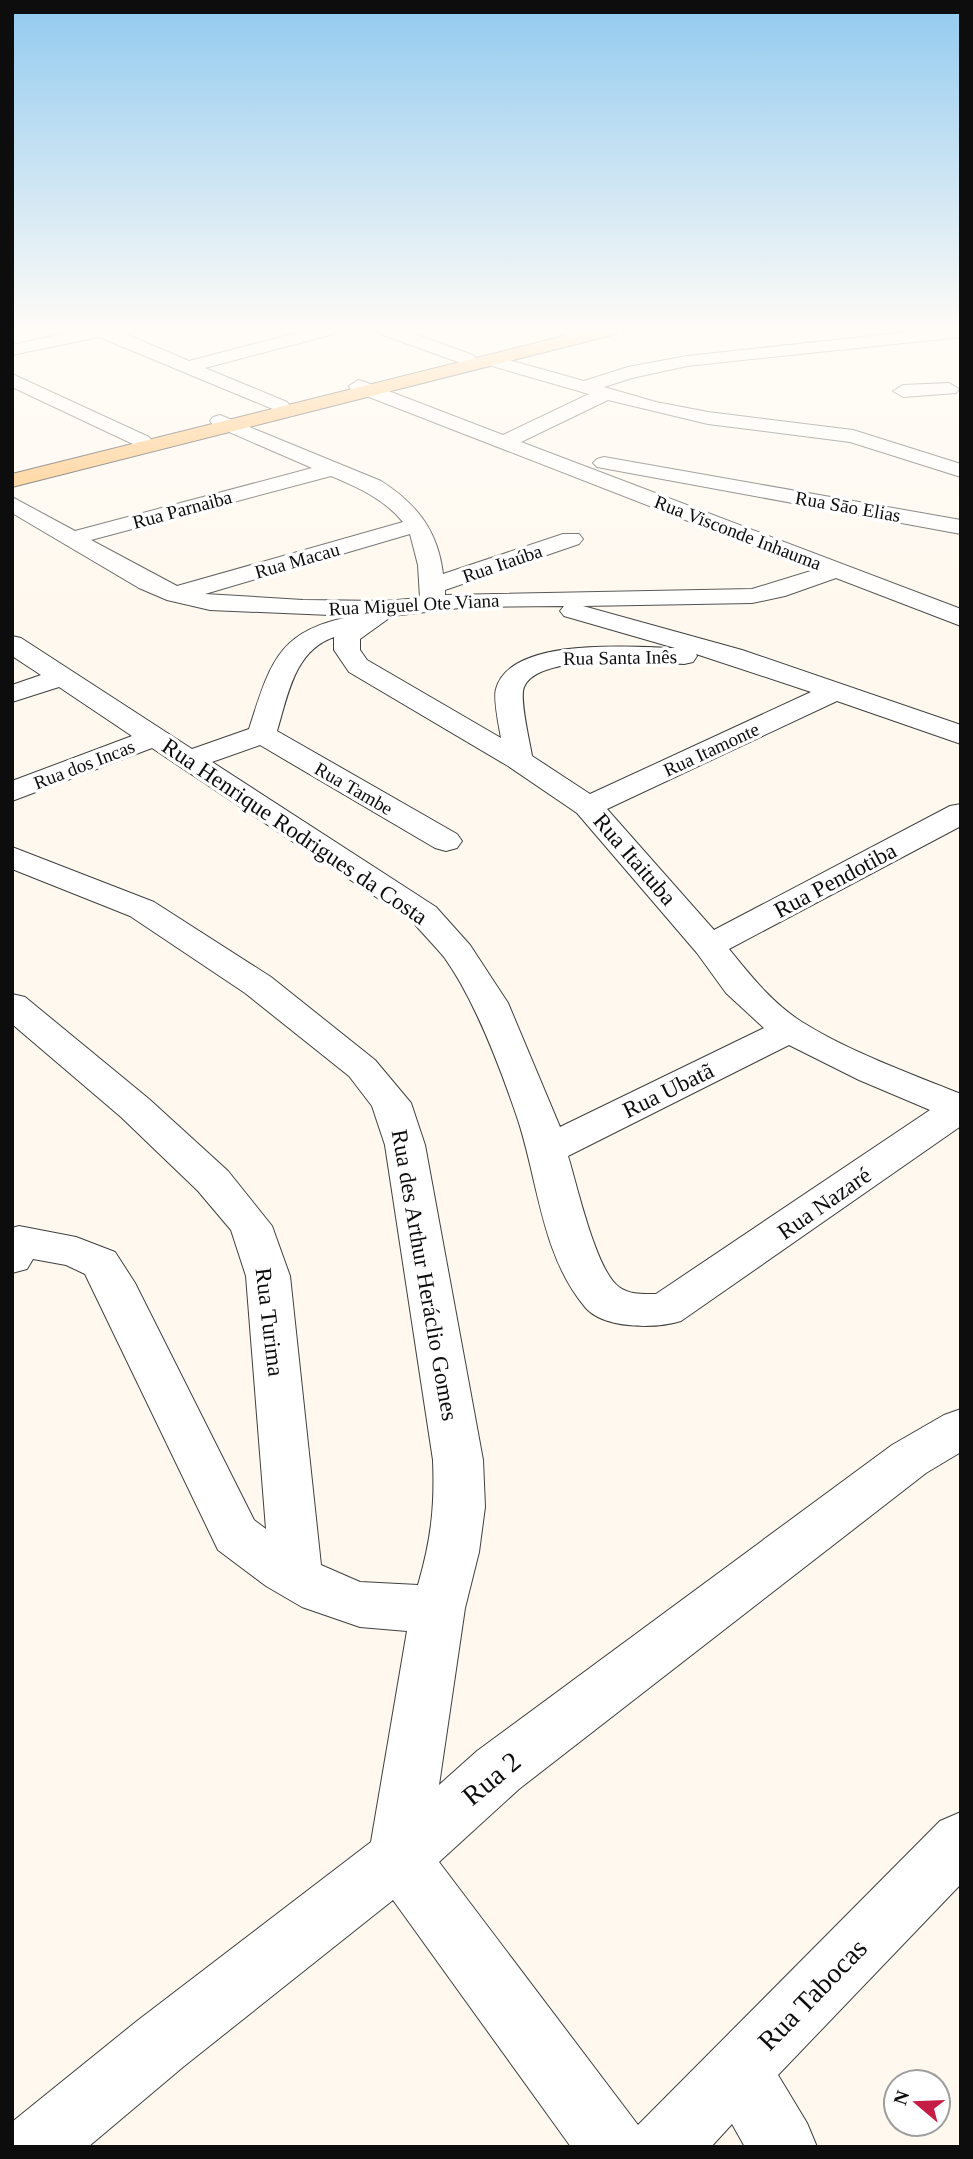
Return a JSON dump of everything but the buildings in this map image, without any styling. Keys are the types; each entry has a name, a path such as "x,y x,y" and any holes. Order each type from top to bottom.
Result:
{"main road":[{"path":"12,473 193,431"},
{"path":"12,481 201,431"}],"street":[{"path":"120,431 142,441"},
{"path":"242,431 333,469 394,498 408,509 418,525 433,595"},
{"name":"Rua Visconde Inhauma","path":"471,431 961,618"},
{"path":"502,443 528,431"},
{"path":"811,431 853,436"},
{"path":"837,431 961,471"},
{"name":"Rua Sāo Elias","path":"527,452 605,463 961,527"},
{"name":"Rua Parnaiba","path":"70,539 333,469"},
{"name":"Rua Miguel Ote Viana","path":"12,505 148,583 176,594 247,606 375,616 433,595 532,600 752,596 776,591 836,569"},
{"name":"Rua Macau","path":"176,594 418,525"},
{"name":"Rua Itaúba","path":"433,595 571,539"},
{"path":"532,600 733,656 961,735"},
{"path":"192,759 262,734 286,662 294,649 328,629 375,616"},
{"name":"Rua Itaituba","path":"375,616 347,636 347,650 358,666 518,760 589,806 709,946 738,985 789,1030 873,1072 960,1109"},
{"name":"Rua Henrique Rodrigues da Costa","path":"12,644 192,759 424,914 458,953 490,1003 537,1117 579,1264 602,1298 629,1310 665,1310 689,1296"},
{"name":"Rua Santa Inês","path":"518,760 509,690 512,679 523,669 561,657 733,656"},
{"path":"12,694 62,677"},
{"name":"Rua Itamonte","path":"589,806 834,692"},
{"name":"Rua Tambe","path":"262,734 446,842"},
{"name":"Rua dos Incas","path":"12,792 155,737"},
{"name":"Rua Pendotiba","path":"709,946 961,813"},
{"name":"Rua des Arthur Heráclio Gomes","path":"12,857 142,909 197,943 258,985 362,1068 391,1103 405,1145 458,1460 460,1507 453,1552 438,1608 416,1738 400,1858"},
{"name":"Rua Turima","path":"12,1005 135,1108 213,1181 251,1226 268,1276 296,1577"},
{"name":"Rua Ubatã","path":"547,1150 789,1030"},
{"name":"Rua Nazaré","path":"689,1296 960,1109"},
{"path":"15,1246 76,1252 100,1263 113,1283 236,1535 296,1577 336,1596 376,1608 438,1608"},
{"name":"Rua 2","path":"35,2147 160,2044 400,1858 498,1770 909,1459 961,1428"},
{"name":"Rua Tabocas","path":"663,2147 961,1841"},
{"path":"400,1858 612,2147"},
{"path":"738,2071 783,2147"}]}
